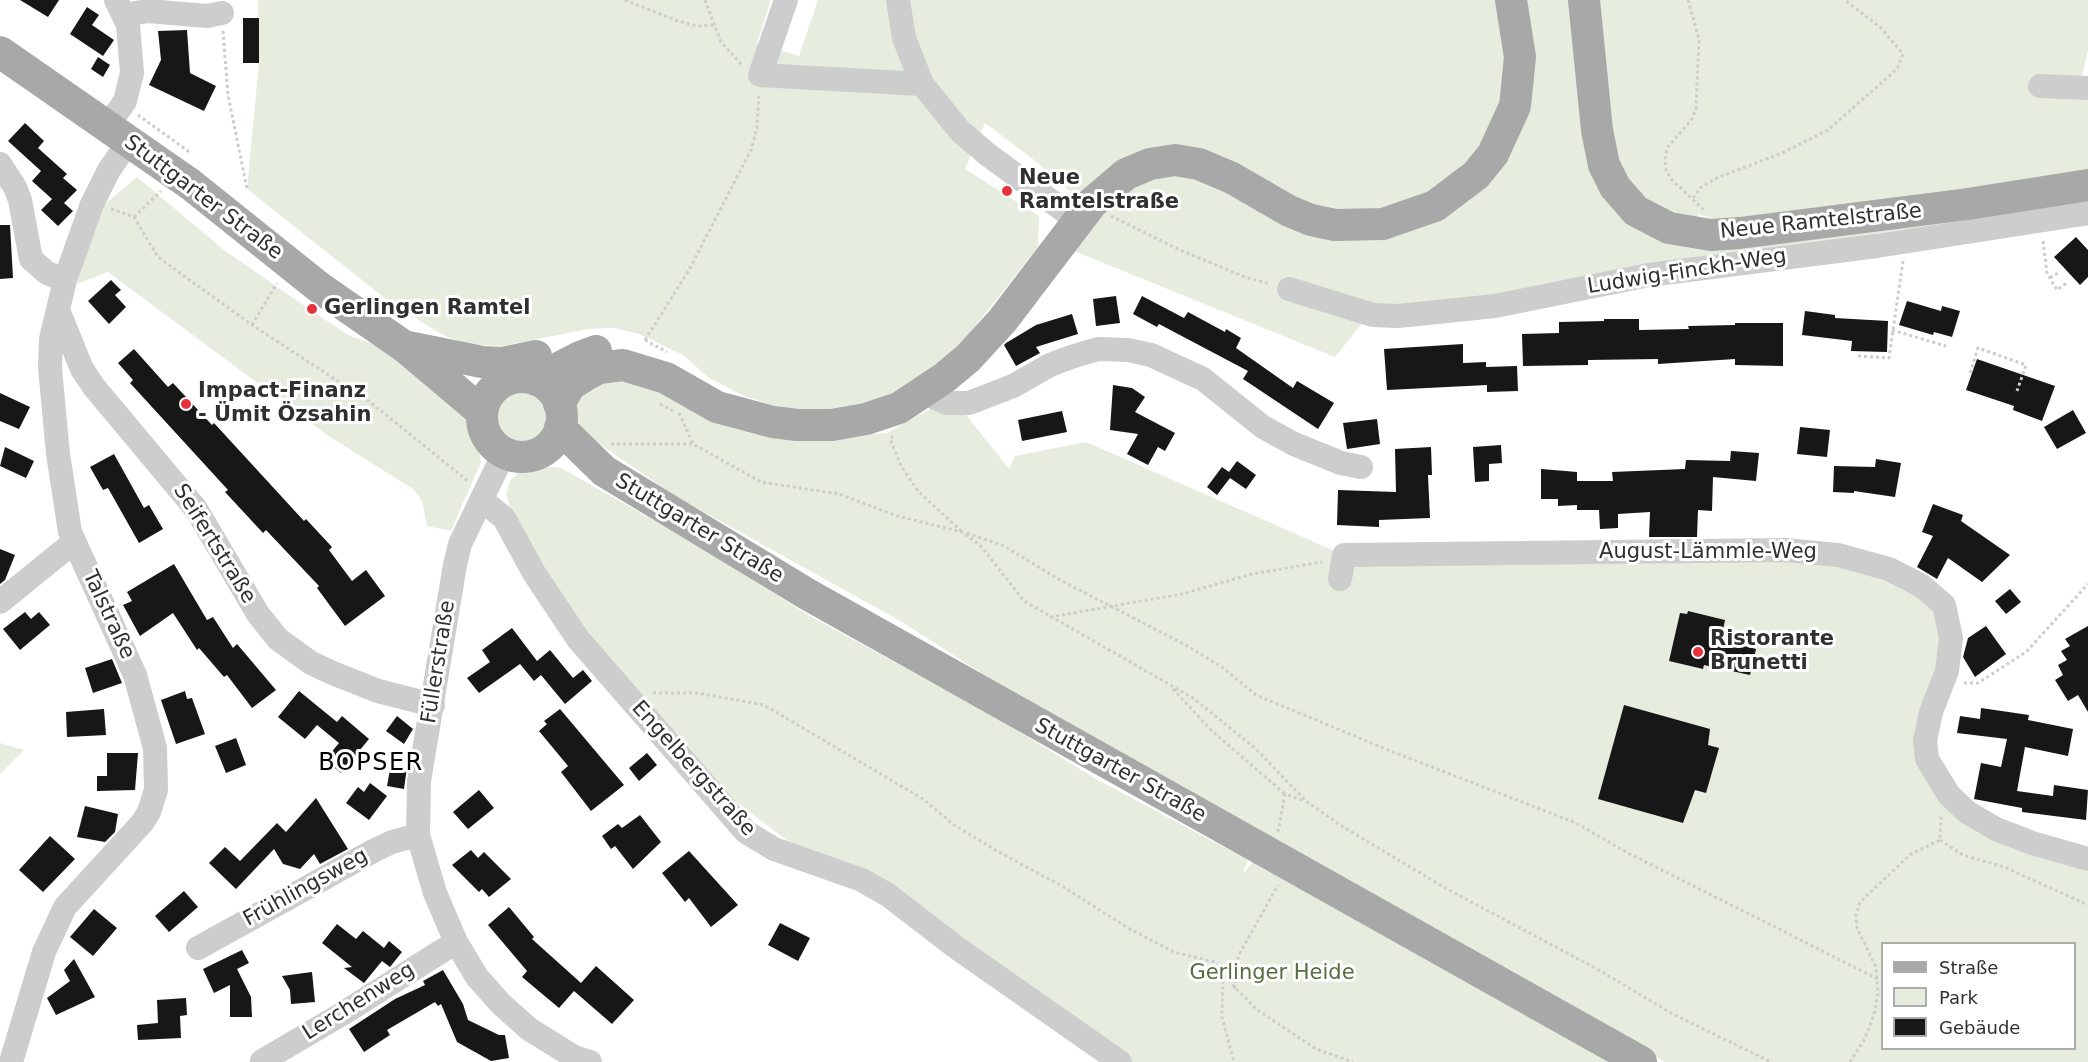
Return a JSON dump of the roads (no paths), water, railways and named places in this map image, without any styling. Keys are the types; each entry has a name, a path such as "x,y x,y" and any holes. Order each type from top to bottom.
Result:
{"main road":[{"path":"560,416 554,394 536,380 517,378 499,384 487,396 482,411 484,431 489,440 504,453 523,457 541,452 554,443 570,386 599,368 623,365 666,378 717,407 760,419 797,425 848,423 880,415 924,393 968,358 1002,321 1085,212 1126,174 1149,164 1175,160 1210,168 1233,178 1288,211 1311,220 1335,225 1383,224 1435,206 1476,175 1493,154 1515,106 1520,57 1511,0"},
{"name":"Neue Ramtelstraße","path":"1584,0 1597,130 1604,165 1621,195 1636,211 1655,223 1711,235 1895,214 2088,185"},
{"name":"Stuttgarter Straße","path":"0,52 121,123 190,184 320,288 405,347 482,411"},
{"path":"405,347 482,362 503,363 571,347 601,350"},
{"name":"Stuttgarter Straße","path":"405,347 488,384 499,384"},
{"path":"536,380 580,357 601,350 623,347 644,351 674,363 760,419"},
{"name":"Stuttgarter Straße","path":"560,416 606,457 826,605 1641,1062"},
{"name":"Stuttgarter Straße","path":"541,452 590,469 606,457"}],"street":[{"path":"786,0 760,75 922,84"},
{"path":"898,0 904,38 922,84 960,131 987,154 1085,212"},
{"path":"121,123 130,85 132,57 120,8 207,16 222,14"},
{"path":"2040,86 2088,88"},
{"name":"Talstraße","path":"11,1062 44,952 65,907 142,823 149,812 156,790 155,748 135,675 74,542 64,501 50,368 51,339 65,280 92,204 109,170 121,123"},
{"path":"0,164 15,187 20,201 31,259 47,273 65,280"},
{"name":"Ludwig-Finckh-Weg","path":"1289,289 1373,315 1398,316 1495,306 1649,275 1906,242 2088,213"},
{"name":"Seifertstraße","path":"58,310 78,360 94,387 190,500 258,614 278,639 311,663 336,674 378,691 433,705"},
{"path":"924,393 946,404 969,403 1013,386 1071,357 1098,350 1128,350 1151,355 1203,379 1263,427 1294,444 1341,463 1361,467"},
{"name":"Füllerstraße","path":"504,453 460,544 455,565 419,781 418,835 435,893 456,942 477,977 501,1004 529,1029 577,1060"},
{"name":"Engelbergstraße","path":"482,500 504,518 534,573 565,621 627,697 737,823 756,839 795,858 876,887 1120,1062"},
{"path":"0,602 74,542"},
{"name":"August-Lämmle-Weg","path":"1340,579 1344,555 1785,550 1838,555 1889,569 1922,586 1944,605 1951,638 1943,684 1931,712 1925,741 1927,759 1948,795 1967,812 1996,829 2032,843 2088,859"},
{"name":"Frühlingsweg","path":"198,948 375,850 418,835"},
{"name":"Lerchenweg","path":"262,1061 456,942"}],"place":[{"name":"Neue Ramtelstraße","path":"1007,191"},
{"name":"Gerlingen Ramtel","path":"312,309"},
{"name":"Impact-Finanz - Ümit Özsahin","path":"186,404"},
{"name":"Ristorante Brunetti","path":"1698,652"}],"district":[{"name":"BOPSER","path":"371,764"}],"park label":[{"name":"Gerlinger Heide","path":"1272,974"}]}
